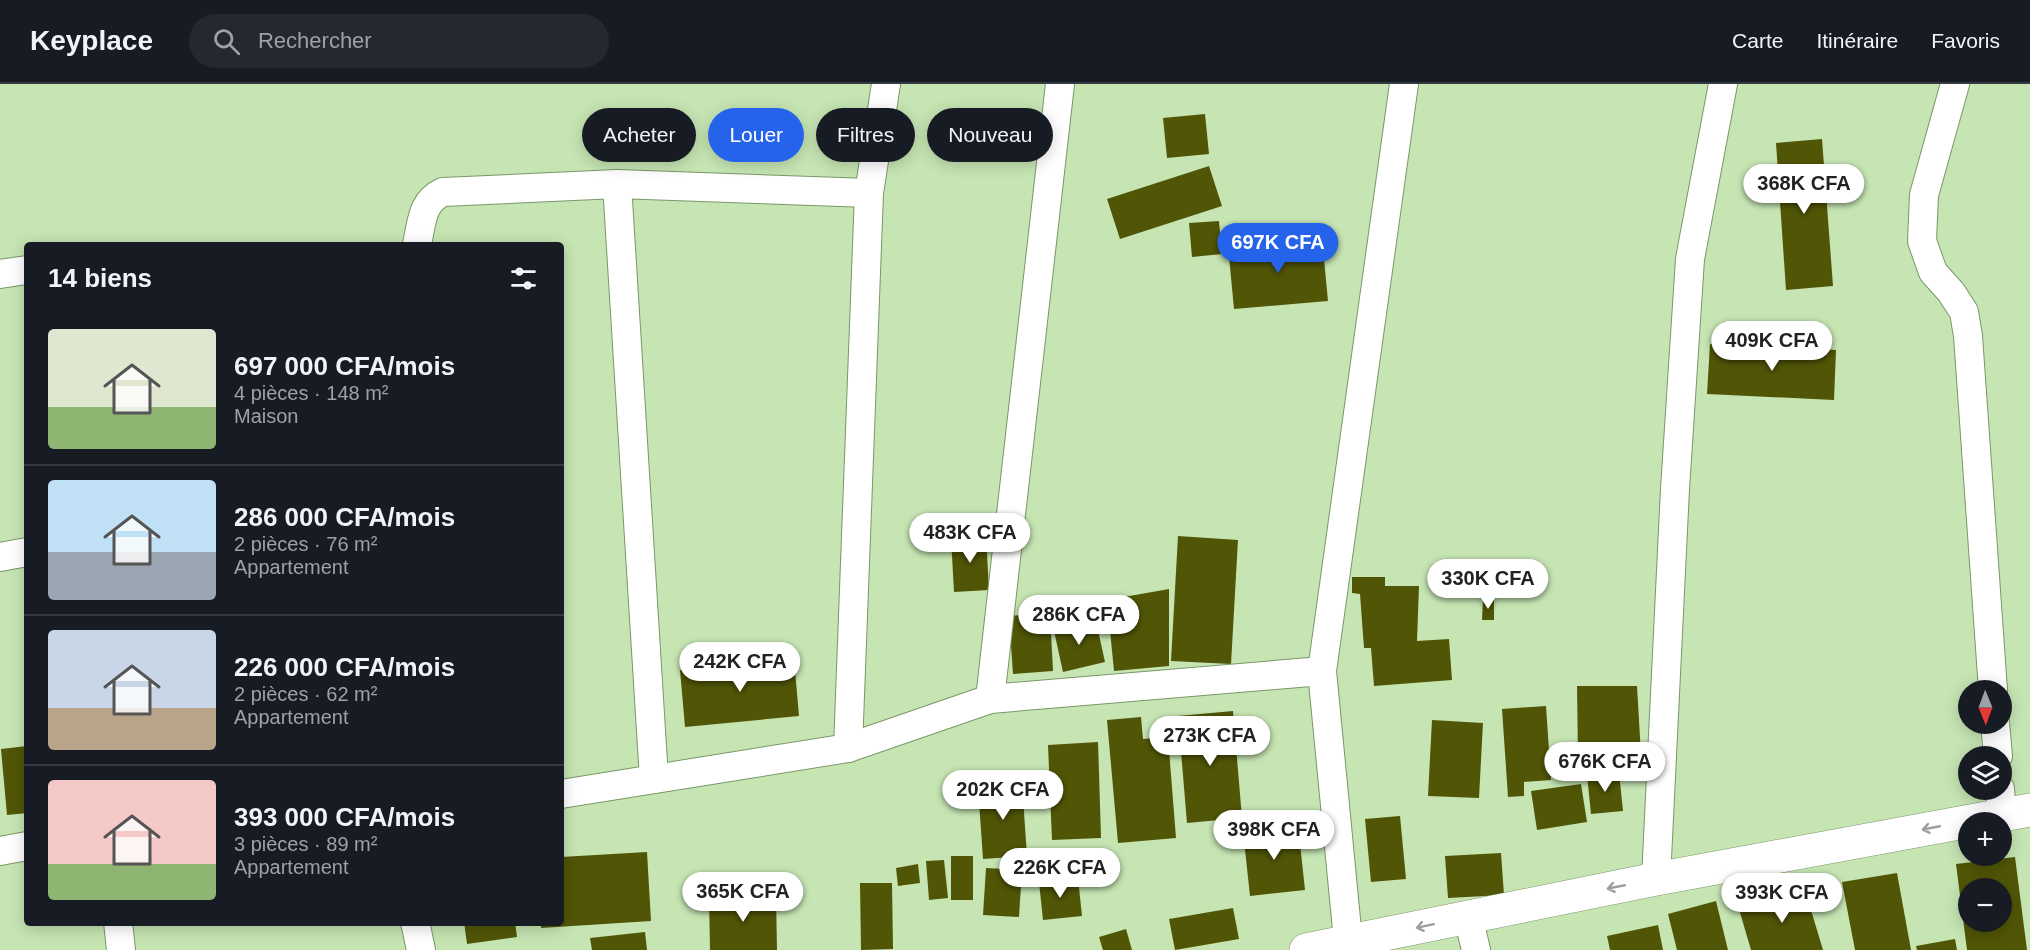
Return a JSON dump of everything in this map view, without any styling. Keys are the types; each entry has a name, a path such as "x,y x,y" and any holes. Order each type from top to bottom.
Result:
{"main road":[{"path":"1306,950 2011,804"}],"street":[{"path":"848,748 869,193 886,84"},
{"path":"990,699 1060,84"},
{"path":"1348,940 1322,671 1404,84"},
{"path":"1656,879 1689,259 1723,84"},
{"path":"1955,84 1924,195 1922,241 1933,272 1951,292 1964,312 1968,336 1992,680"},
{"path":"417,242 426,205 433,197 443,192 617,184 869,193"},
{"path":"617,184 654,779"},
{"path":"0,274 24,270"},
{"path":"0,557 24,553"},
{"path":"564,794 848,748 990,699 1322,671"},
{"path":"0,851 24,847"},
{"path":"1468,916 1476,950"},
{"path":"118,926 121,950"},
{"path":"416,926 421,950"}],"building":[{"path":"1205,114 1209,154 1167,158 1163,118"},
{"path":"1822,139 1833,286 1786,290 1776,143"},
{"path":"1209,166 1222,206 1120,239 1107,199"},
{"path":"1219,221 1222,254 1192,257 1189,223"},
{"path":"1322,238 1328,301 1234,309 1228,246"},
{"path":"1710,344 1836,350 1834,400 1707,394"},
{"path":"986,536 989,590 954,592 951,538"},
{"path":"1178,536 1238,540 1231,664 1171,661"},
{"path":"1352,577 1385,577 1385,586 1419,586 1417,641 1449,639 1452,680 1374,686 1371,648 1364,648 1360,594 1352,593"},
{"path":"1169,589 1169,666 1114,671 1107,600"},
{"path":"1483,599 1494,599 1494,620 1482,620"},
{"path":"1050,613 1053,671 1013,674 1009,616"},
{"path":"1096,621 1105,662 1063,672 1054,631"},
{"path":"794,659 799,716 685,727 680,670"},
{"path":"1577,686 1637,686 1641,755 1578,757"},
{"path":"1546,706 1551,780 1524,782 1524,796 1508,797 1502,709"},
{"path":"1233,711 1242,818 1187,823 1178,716"},
{"path":"1141,717 1143,739 1168,737 1176,838 1118,843 1107,720"},
{"path":"1432,720 1483,723 1479,798 1428,796"},
{"path":"1098,742 1101,838 1052,840 1048,745"},
{"path":"24,746 24,813 7,815 1,749"},
{"path":"1619,772 1623,811 1591,814 1587,775"},
{"path":"1022,783 1027,856 983,859 978,787"},
{"path":"1581,784 1587,822 1537,830 1531,791"},
{"path":"1400,816 1406,879 1371,882 1365,819"},
{"path":"1298,825 1305,890 1250,896 1243,831"},
{"path":"647,852 651,921 541,928 541,926 564,926 564,857"},
{"path":"1501,853 1504,895 1448,898 1445,856"},
{"path":"951,856 973,856 973,900 951,900"},
{"path":"2012,857 2015,857 2027,950 1967,950 1965,932 2012,932 2012,878 1958,880 1956,864 1958,866 2012,866"},
{"path":"944,860 948,898 929,900 926,861"},
{"path":"918,864 920,883 898,886 896,868"},
{"path":"986,868 1022,870 1019,917 983,915"},
{"path":"1897,873 1911,950 1855,950 1842,882"},
{"path":"1078,878 1082,916 1043,920 1039,882"},
{"path":"860,883 892,883 893,949 861,950"},
{"path":"1805,890 1823,950 1751,950 1739,909"},
{"path":"776,895 777,950 710,950 709,896"},
{"path":"1716,901 1728,950 1677,950 1668,914"},
{"path":"1233,908 1239,939 1175,950 1169,919"},
{"path":"1658,925 1663,950 1610,950 1607,936"},
{"path":"465,926 516,926 517,937 467,944"},
{"path":"1126,929 1132,950 1103,950 1099,937"},
{"path":"645,932 647,950 592,950 590,938"},
{"path":"1955,939 1957,950 1917,950 1916,946"}]}
